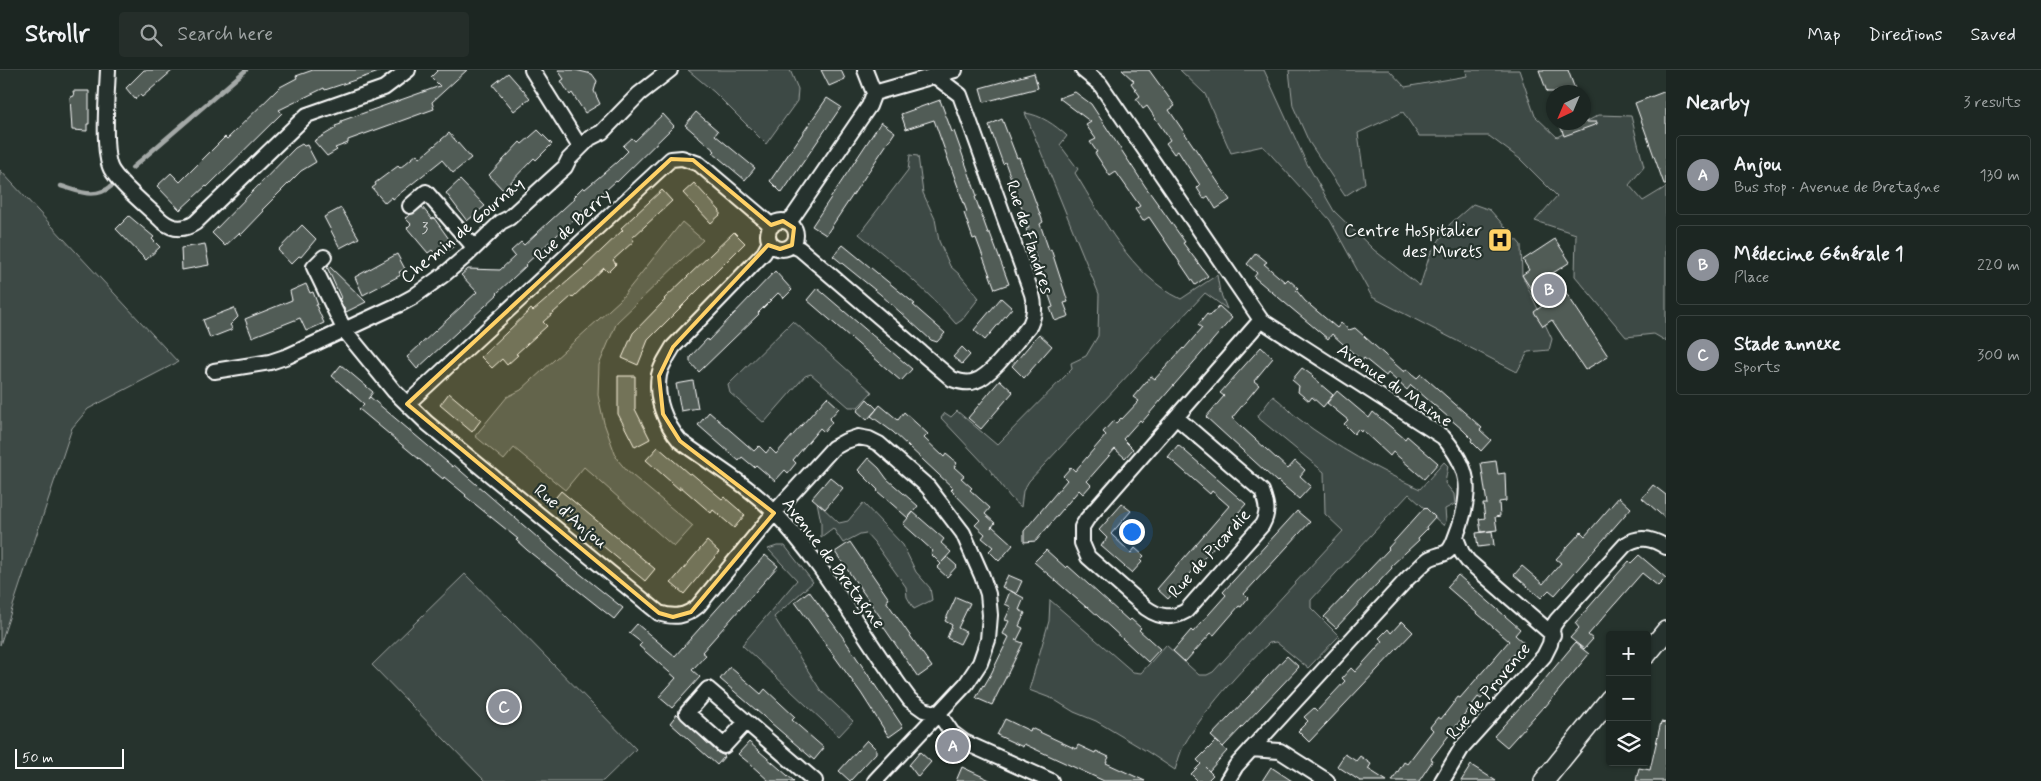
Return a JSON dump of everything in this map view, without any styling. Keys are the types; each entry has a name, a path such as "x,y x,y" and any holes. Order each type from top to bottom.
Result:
{"main road":[{"path":"1651,649 1666,631"},
{"path":"1544,781 1606,704"}],"street":[{"path":"108,70 106,153 110,167 162,221 178,228 186,227 195,222 307,115 384,88 408,70"},
{"path":"532,70 580,148"},
{"name":"Chemin de Gournay","path":"214,371 270,362 345,331 413,297 467,255 565,167 590,138 602,132 639,94 670,70"},
{"path":"787,222 793,217 869,106 874,93 865,70"},
{"path":"874,93 955,70"},
{"name":"Avenue du Maine","path":"1083,70 1100,84 1261,320 1443,437 1456,451 1464,468 1467,485 1464,513 1456,538 1448,552 1430,559 1409,577 1251,749 1236,766 1227,781"},
{"name":"Rue de Flandres","path":"792,245 800,249 952,379 973,382 986,377 1030,325 1034,316 1035,306 960,95 935,76"},
{"name":"Rue de Berry","path":"407,404 670,159 682,158 700,164 772,226"},
{"path":"410,206 426,192 474,247"},
{"path":"779,222 791,224 795,232 792,245 789,248 780,249 770,242 768,234 772,226 779,222"},
{"name":"Avenue de Bretagne","path":"770,242 764,254 673,347 663,364 659,376 663,414 670,430 680,441 774,512 814,562 910,700 924,710 939,714"},
{"name":"Rue d'Anjou","path":"324,256 314,267 345,331 407,404 427,423 659,613 673,617 691,612 698,606 774,512 833,448 858,437 869,439 879,444 928,487 963,533 982,576 988,594 990,615 988,640 980,663 966,684 875,781"},
{"name":"Rue de Picardie","path":"1177,418 1262,492 1268,506 1267,516 1262,525 1186,611 1177,616 1166,617 1155,614 1146,608 1088,557 1082,543 1082,528 1087,519 1261,320"},
{"path":"1456,538 1462,553 1468,561 1553,635"},
{"name":"Rue de Provence","path":"1442,781 1463,746 1544,656 1553,635 1553,626 1557,620 1625,545 1635,539 1644,538 1652,539 1666,547"},
{"path":"939,714 952,733 964,742 1051,781"},
{"path":"746,722 816,781"},
{"path":"1274,724 1280,751"},
{"path":"1251,749 1280,751 1327,781"}],"highlighted area":[{"path":"671,159 693,160 771,225 783,221 794,228 792,245 780,249 768,245 673,347 659,376 663,414 680,441 774,513 691,612 673,617 659,613 407,404"}],"shaded area":[{"path":"688,70 790,70 798,89 797,101 766,144 714,92"},
{"path":"1180,70 1264,70 1306,162 1334,211 1374,250 1420,286 1430,254 1450,224 1473,204 1490,210 1521,245 1522,275 1552,339 1549,350 1528,352 1517,372 1372,297 1330,220 1263,146 1231,153 1205,94"},
{"path":"1289,70 1389,70 1405,87 1467,76 1466,70 1519,70 1535,116 1546,126 1546,130 1550,130 1557,137 1570,130 1591,130 1591,119 1599,115 1631,116 1644,167 1629,185 1643,201 1666,187 1666,341 1654,334 1626,337 1575,276 1576,234 1535,221 1557,196 1520,159 1489,136 1419,136 1403,112 1358,133 1365,183 1345,196 1309,142 1293,106"},
{"path":"1025,113 1048,121 1067,136 1060,145 1078,169 1075,173 1119,244 1147,276 1163,289 1181,299 1217,275 1220,292 1227,309 1205,293 1029,481 1023,491 1021,507 1010,497 989,469 941,418 945,413 951,417 957,411 997,445 1072,369 1071,363 1086,356 1098,336 1099,294"},
{"path":"910,155 918,156 923,193 935,219 939,241 950,266 979,298 962,320 956,324 922,288 859,234 908,170"},
{"path":"0,170 178,362 88,409 72,428 0,645"},
{"path":"682,222 703,240 617,322 599,365 598,395 604,423 617,459 627,471 693,526 674,547 584,467 565,490 514,448 504,460 475,436 507,397 521,390 620,300"},
{"path":"793,321 872,392 858,407 849,407 811,374 805,376 764,423 730,393 728,385"},
{"path":"1273,396 1299,419 1342,448 1373,466 1420,489 1444,462 1448,466 1445,483 1454,494 1455,504 1445,509 1446,521 1444,526 1409,494 1311,600 1311,608 1339,636 1308,668 1276,642 1269,643 1235,678 1201,719 1184,745 1175,770 1096,721 1074,712 1053,699 1029,690 1049,621 1050,600 1133,672 1141,673 1166,645 1199,675 1207,675 1213,672 1343,531 1325,514 1324,472 1257,417"},
{"path":"817,502 839,523 848,521 863,503 903,545 916,572 930,588 932,600 914,609 907,597 906,587 866,533 843,543 833,528 821,537 821,522"},
{"path":"785,546 813,582 774,617 821,691 853,721 839,736 742,645 797,580 768,549"},
{"path":"465,574 636,749 603,781 485,781 372,665"}],"building":[{"path":"144,70 173,70 142,97 140,95 135,99 126,88"},
{"path":"313,70 378,70 379,72 325,90 324,88 279,110 282,113 207,187 180,210 157,186 171,173 180,182 225,137 227,139 280,87 297,78 296,76"},
{"path":"438,70 467,70 432,102 434,109 348,140 348,143 335,148 337,150 327,156 314,141 336,128 335,126 341,124 341,121 440,86 431,77"},
{"path":"558,70 575,70 592,74 597,81 594,91 600,104 585,113 572,93 570,95 561,81 564,79"},
{"path":"821,70 841,70 845,79 829,86"},
{"path":"1122,70 1149,70 1175,106 1169,110 1230,200 1216,209 1208,196 1204,199 1197,188 1200,185 1178,151 1174,154 1166,143 1170,140 1147,106 1143,109 1136,99 1140,96 1131,83 1134,81"},
{"path":"1539,70 1568,70 1573,85 1546,85 1546,89"},
{"path":"508,73 530,98 514,111 493,85"},
{"path":"1034,73 1038,88 984,102 980,88"},
{"path":"73,91 89,91 89,124 87,124 87,131 72,130 70,97 74,96"},
{"path":"1666,91 1666,184 1664,184 1635,103"},
{"path":"1075,92 1091,104 1145,186 1185,242 1183,243 1208,276 1195,285 1149,217 1143,221 1135,209 1140,206 1116,172 1110,176 1095,153 1097,152 1090,142 1096,139 1086,125 1091,122 1059,98"},
{"path":"827,98 841,107 782,193 770,181"},
{"path":"940,100 952,132 954,131 977,196 975,197 1009,284 995,289 976,238 973,239 964,213 967,212 934,120 906,129 901,114"},
{"path":"696,112 718,131 715,135 755,168 745,180 713,153 715,151 685,125"},
{"path":"663,114 674,126 617,182 595,200 597,202 587,212 585,209 525,265 498,294 417,369 407,357 477,292 461,275 468,269 500,270 515,256 511,251 521,242 524,245 575,198 573,197 583,187 585,189 617,162 628,151 623,146 632,138 635,141"},
{"path":"1002,119 1017,158 1019,157 1043,222 1040,224 1049,250 1051,249 1068,302 1064,303 1069,316 1055,321 1050,308 1053,307 1026,229 1029,228 1005,162 1003,164 989,125"},
{"path":"881,122 895,132 826,235 812,226"},
{"path":"1591,122 1597,122 1597,124 1591,126"},
{"path":"538,130 552,144 536,160 534,158 503,190 489,175 520,142 522,144"},
{"path":"1562,130 1580,130 1564,136"},
{"path":"449,133 471,158 453,173 442,160 393,199 392,197 385,203 372,188 376,185 375,183 398,166 400,168 417,154 420,158"},
{"path":"302,144 304,146 307,145 316,162 301,171 262,210 264,211 241,235 239,233 225,246 212,233 295,148"},
{"path":"460,180 485,206 467,221 446,193"},
{"path":"694,183 720,211 720,215 711,223 683,193"},
{"path":"662,190 672,201 632,238 634,241 613,260 616,264 608,272 604,268 543,322 547,326 516,354 518,355 507,365 502,359 492,368 481,357 531,309 533,311 583,268 623,230 621,228"},
{"path":"422,207 432,219 434,218 454,246 439,258 432,250 428,253 407,228 411,224 405,218"},
{"path":"341,208 359,238 340,248 324,217"},
{"path":"129,216 154,237 152,239 160,247 146,260 116,229"},
{"path":"302,225 316,239 301,257 299,256 291,264 278,250"},
{"path":"734,232 745,243 648,340 638,365 622,358 633,333 664,299"},
{"path":"1555,239 1570,262 1553,273 1608,356 1585,370 1552,320 1543,326 1534,312 1542,306 1522,275 1529,270 1523,260"},
{"path":"205,244 209,265 182,270 181,248"},
{"path":"843,245 915,304 913,305 945,333 937,342 931,340 880,294 833,256"},
{"path":"1256,253 1267,262 1264,264 1285,282 1288,279 1298,288 1296,290 1305,301 1337,328 1341,323 1349,330 1355,328 1404,372 1406,369 1417,378 1421,374 1482,428 1480,430 1491,440 1481,451 1463,430 1411,385 1407,390 1388,373 1386,376 1364,358 1362,361 1332,334 1328,339 1254,277 1257,273 1247,264"},
{"path":"397,254 405,269 399,272 401,275 363,295 355,277"},
{"path":"328,265 366,302 346,312 339,299 341,298 327,267"},
{"path":"775,271 792,290 784,298 778,293 699,372 690,362 690,357 707,339 708,341"},
{"path":"306,284 310,293 313,292 318,305 316,305 324,323 306,331 300,318 252,337 245,319 292,300 290,291"},
{"path":"817,288 912,369 901,381 807,300"},
{"path":"1001,298 1012,308 985,340 974,330"},
{"path":"1219,306 1232,318 1142,422 1140,420 1123,439 1133,449 1125,458 1115,449 1087,481 1091,485 1083,494 1079,490 1036,541 1024,542 1024,531 1067,480 1063,476 1071,467 1075,471 1106,435 1103,432 1113,421 1116,423 1122,419 1139,401 1133,397 1151,376 1155,379 1202,328 1198,325 1207,314 1210,316"},
{"path":"234,308 238,317 230,325 233,329 210,338 203,320"},
{"path":"1039,334 1052,346 1024,378 1012,366"},
{"path":"962,347 970,355 962,364 953,357"},
{"path":"1261,347 1273,358 1254,381 1259,385 1232,418 1288,469 1295,461 1305,470 1300,476 1311,486 1299,499 1277,482 1206,417 1224,396 1220,393"},
{"path":"341,365 373,392 368,399 370,397 453,467 454,465 568,564 623,608 614,619 527,550 516,540 518,539 466,495 444,477 443,479 359,409 364,404 332,376"},
{"path":"1302,368 1333,395 1323,407 1312,397 1309,401 1298,392 1299,386 1292,380"},
{"path":"618,376 635,376 635,409 650,439 635,447 618,414"},
{"path":"1000,380 1013,392 981,429 968,418"},
{"path":"693,381 698,408 681,411 676,384"},
{"path":"1337,391 1369,418 1373,412 1405,439 1407,436 1438,463 1424,479 1393,452 1390,456 1362,430 1361,432 1358,429 1354,434 1344,424 1348,420 1327,403"},
{"path":"449,393 481,420 472,432 440,405"},
{"path":"827,397 839,408 829,419 832,422 824,432 820,428 793,460 796,463 788,473 785,470 775,481 756,465 754,467 742,457 739,461 698,425 709,412 754,451 759,446 766,453 770,448 776,454"},
{"path":"867,399 877,409 867,420 857,411"},
{"path":"880,405 898,420 904,412 928,434 924,438 944,457 946,454 957,463 954,467 964,476 961,478 972,488 970,490 990,508 985,514 995,523 992,526 1013,545 999,561 989,551 993,547 982,538 985,534 975,525 980,520 951,490 953,488 893,432 871,416"},
{"path":"1178,445 1246,504 1238,513 1241,516 1168,599 1157,589 1229,506 1212,491 1210,494 1168,457"},
{"path":"658,447 689,474 691,473 722,499 724,497 745,515 734,528 713,510 711,513 680,486 680,490 646,460"},
{"path":"868,458 887,479 918,506 913,512 944,539 941,543 951,552 942,562 947,557 957,566 947,577 937,568 941,564 931,554 933,551 903,524 908,518 877,491 858,470"},
{"path":"1496,461 1498,474 1505,473 1506,501 1499,502 1500,516 1495,517 1497,530 1481,532 1479,519 1485,518 1483,504 1487,504 1481,463"},
{"path":"830,477 843,488 825,509 812,498"},
{"path":"1653,485 1666,495 1666,519 1642,498"},
{"path":"561,491 655,569 645,581 551,503"},
{"path":"1619,497 1631,508 1555,595 1549,590 1541,598 1514,575 1522,566 1543,584 1561,563 1556,559 1581,532 1585,536"},
{"path":"1122,504 1131,511 1111,534 1131,553 1135,548 1144,556 1140,560 1142,562 1132,573 1101,546 1107,538 1099,530"},
{"path":"1425,507 1435,517 1418,538 1419,540 1391,566 1392,568 1336,628 1324,617 1389,549"},
{"path":"1297,511 1310,522 1244,594 1248,598 1241,607 1239,606 1214,635 1211,633 1185,662 1173,651 1226,595 1223,592"},
{"path":"1492,531 1494,545 1478,547 1476,533"},
{"path":"707,541 719,552 684,594 671,583"},
{"path":"850,542 889,599 886,601 932,667 918,677 878,619 881,618 835,552"},
{"path":"1046,550 1066,568 1068,566 1129,621 1131,619 1141,628 1139,630 1160,649 1148,662 1087,606 1034,562"},
{"path":"765,555 778,566 702,652 706,655 692,670 700,677 672,708 659,697 676,678 639,646 642,643 629,633 637,624 675,656"},
{"path":"1639,555 1666,578 1658,586 1642,573 1588,635 1593,639 1584,649 1570,638 1579,628 1575,623 1629,561 1631,563"},
{"path":"1008,575 1022,581 1016,594 1024,598 1019,610 1025,613 1019,626 1023,628 1017,640 1015,640 1023,643 992,705 976,698 991,674 1009,637 1003,634 1009,621 1005,620 1011,607 1005,604 1010,591 1002,587"},
{"path":"1458,575 1520,629 1515,635 1524,643 1504,665 1508,668 1481,699 1478,697 1431,759 1433,760 1419,781 1392,781 1404,762 1407,764 1433,730 1430,727 1438,717 1441,719 1458,697 1460,698 1509,641 1447,587"},
{"path":"809,591 842,636 903,727 889,737 861,693 795,602"},
{"path":"956,597 970,603 958,628 966,632 960,644 947,638 952,625 945,621"},
{"path":"1402,621 1413,632 1309,742 1298,731 1308,721 1304,717 1314,708 1317,711 1345,681 1342,678 1351,668 1355,672 1383,641 1379,638 1388,629 1391,633"},
{"path":"1575,643 1589,654 1545,707 1507,747 1494,736"},
{"path":"1287,656 1299,667 1223,747 1211,736"},
{"path":"730,667 761,694 765,689 795,717 792,720 824,748 814,760 720,679"},
{"path":"677,714 718,753 725,756 717,765 670,723"},
{"path":"1005,719 1030,731 1031,728 1076,749 1078,745 1095,753 1096,751 1109,757 1106,763 1145,781 1104,781 1024,744 1023,747 997,735"},
{"path":"1661,722 1666,723 1666,781 1636,781 1639,768 1650,770"},
{"path":"867,740 876,749 876,753 850,781 839,771"},
{"path":"1216,741 1227,751 1209,771 1213,775 1207,781 1198,781 1191,774 1201,764 1197,760"},
{"path":"749,742 794,781 769,781 738,754"},
{"path":"920,752 931,762 918,777 909,765"},
{"path":"1345,754 1356,761 1360,756 1371,764 1368,769 1387,781 1360,781 1337,766"},
{"path":"1471,765 1496,781 1461,781"},
{"path":"962,767 992,781 956,781"},
{"path":"1271,767 1292,781 1262,781"}],"waterway":[{"path":"132,168 246,70"},
{"path":"61,186 81,192 94,193 106,190 113,185"}],"place":[{"name":"Centre Hospitalier des Murets","path":"1500,240"},
{"name":"Médecine Générale 1","path":"1549,290"},
{"name":"Stade annexe","path":"504,707"},
{"name":"Anjou","path":"953,746"}]}
